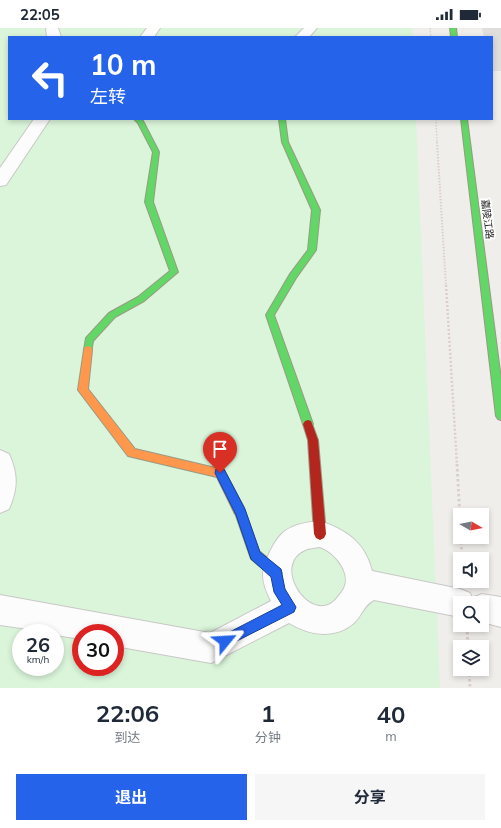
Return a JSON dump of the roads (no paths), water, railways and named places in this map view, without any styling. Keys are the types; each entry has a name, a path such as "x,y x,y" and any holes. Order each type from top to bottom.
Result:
{"street":[{"path":"303,36 311,28"},
{"path":"0,181 41,120"},
{"path":"138,120 141,122 156,152 149,202 174,272 141,299 112,315 89,340 82,390 132,453 220,473 241,513 255,555 277,574"},
{"path":"282,120 285,142 316,210 312,250 293,276 270,315 313,440 320,534"},
{"name":"嘉陵江路","path":"464,120 501,416"},
{"path":"0,462 4,475 0,500"},
{"path":"320,534 340,542 351,554 359,571 358,593 349,608 337,617 321,621 304,617 290,607 280,592 277,574 283,552 299,538 320,534"},
{"path":"358,593 372,585 453,602"},
{"path":"0,610 212,648 290,607"},
{"path":"489,609 501,612"}]}
